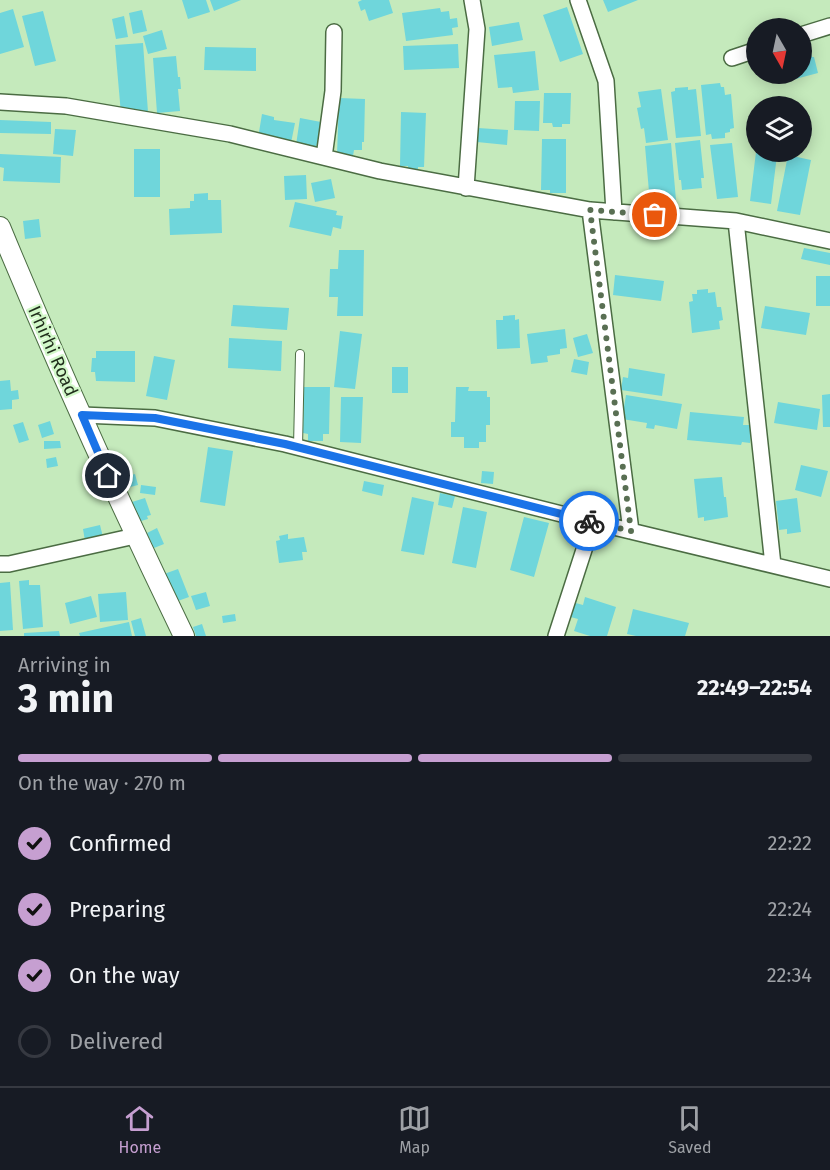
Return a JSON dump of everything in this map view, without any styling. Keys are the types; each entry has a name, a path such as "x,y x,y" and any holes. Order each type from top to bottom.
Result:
{"street":[{"path":"466,188 477,29 472,0"},
{"path":"578,0 606,81 614,212"},
{"path":"812,32 830,26"},
{"path":"324,158 333,91 334,32"},
{"path":"732,58 746,53"},
{"path":"0,102 66,106 230,134 380,171 590,210 736,220 830,241"},
{"path":"590,210 631,531"},
{"path":"736,220 773,566"},
{"name":"Irhirhi Road","path":"0,228 135,536 183,636"},
{"path":"82,415 155,418 298,447 830,579"},
{"path":"556,636 593,522"},
{"path":"0,564 9,564 135,536"}],"lane":[{"path":"298,447 300,354"}],"building":[{"path":"182,0 206,0 210,12 188,19"},
{"path":"210,0 241,0 214,11"},
{"path":"389,0 393,13 369,21 365,9 361,11 358,2"},
{"path":"603,0 638,0 608,12"},
{"path":"567,7 583,54 560,62 543,15"},
{"path":"440,8 441,12 449,11 450,19 457,18 458,27 452,28 453,35 406,41 402,13"},
{"path":"13,9 24,47 0,54 0,13"},
{"path":"142,10 147,31 133,34 129,13"},
{"path":"43,11 56,61 35,66 22,16"},
{"path":"124,16 128,37 116,39 112,19"},
{"path":"519,22 523,40 492,46 489,27"},
{"path":"162,30 167,49 148,54 143,36"},
{"path":"143,43 148,112 121,114 115,45"},
{"path":"458,44 459,68 404,70 403,46"},
{"path":"205,47 256,48 256,71 204,70"},
{"path":"535,51 539,90 513,93 512,87 498,88 494,55"},
{"path":"176,56 181,89 178,89 180,111 157,113 153,58"},
{"path":"812,57 814,57 818,73 812,75"},
{"path":"720,83 721,87 724,87 725,95 731,94 734,128 725,133 725,138 712,139 711,134 706,135 701,85"},
{"path":"688,87 688,90 696,89 701,136 676,138 671,92 675,91 675,88"},
{"path":"661,89 668,140 646,143 637,108 641,107 638,92"},
{"path":"544,93 571,93 570,124 553,127 552,123 543,123"},
{"path":"339,98 365,99 364,142 362,142 362,150 354,150 353,156 337,155"},
{"path":"515,101 540,101 539,131 514,130"},
{"path":"401,112 426,113 424,167 418,167 418,170 400,166"},
{"path":"262,114 274,117 274,120 295,123 291,143 258,138"},
{"path":"300,118 321,122 316,148 296,145"},
{"path":"0,120 51,122 51,134 0,133"},
{"path":"478,128 508,130 507,145 477,142"},
{"path":"55,129 76,130 73,156 53,154"},
{"path":"542,139 566,139 566,193 550,193 550,190 541,190"},
{"path":"700,140 704,178 701,178 702,188 682,190 675,143"},
{"path":"671,143 676,200 650,203 645,146"},
{"path":"732,143 738,197 717,199 710,145"},
{"path":"134,149 160,149 160,197 134,197"},
{"path":"0,154 61,157 60,183 3,181 4,168 0,167"},
{"path":"755,162 776,162 771,204 750,201"},
{"path":"787,162 811,162 800,215 777,211"},
{"path":"306,175 307,199 285,200 284,176"},
{"path":"331,179 335,198 315,202 311,183"},
{"path":"208,193 208,200 221,200 222,233 170,235 169,209 190,208 190,201 194,201 194,194"},
{"path":"295,202 337,211 336,215 343,216 341,229 333,227 331,236 289,227"},
{"path":"39,219 41,237 25,239 23,221"},
{"path":"804,248 830,253 830,265 801,259"},
{"path":"339,250 364,250 363,316 337,316 338,297 329,297 330,269 338,269"},
{"path":"615,275 664,281 661,301 613,295"},
{"path":"816,276 830,276 830,306 816,306"},
{"path":"708,289 708,293 715,292 717,307 721,307 723,320 719,321 720,329 692,333 689,302 693,301 692,294 697,294 697,290"},
{"path":"233,305 289,308 287,330 231,326"},
{"path":"765,306 810,313 806,335 761,328"},
{"path":"515,315 515,320 519,319 520,348 497,349 496,320 503,320 503,316"},
{"path":"565,329 567,348 560,349 560,354 547,356 548,362 531,364 527,334"},
{"path":"340,331 362,334 355,389 334,387"},
{"path":"587,334 593,353 578,357 573,338"},
{"path":"229,338 282,341 281,371 228,368"},
{"path":"96,351 135,351 135,382 96,381 95,372 91,372 92,358 96,358"},
{"path":"154,356 175,360 167,400 146,396"},
{"path":"574,359 589,362 587,375 571,372"},
{"path":"392,367 408,367 408,393 392,393"},
{"path":"629,368 665,374 662,396 621,390 623,377 628,378"},
{"path":"10,380 11,391 18,390 19,399 12,400 12,409 0,410 0,381"},
{"path":"304,387 330,387 329,434 323,434 323,441 308,441 308,434 303,433"},
{"path":"456,387 469,387 468,391 487,391 487,397 490,397 490,425 486,425 486,442 479,442 479,448 464,448 464,437 451,437 451,422 455,422"},
{"path":"830,394 830,427 823,427 822,395"},
{"path":"626,395 682,404 677,429 655,425 654,429 646,428 647,423 622,419"},
{"path":"341,397 363,397 361,443 340,442"},
{"path":"778,402 820,409 817,430 774,423"},
{"path":"690,412 744,417 743,425 751,425 750,443 742,442 741,445 687,440"},
{"path":"50,421 54,434 42,438 38,425"},
{"path":"23,422 29,440 19,443 13,425"},
{"path":"44,441 60,441 61,448 44,449"},
{"path":"208,447 233,451 225,506 200,502"},
{"path":"56,457 58,466 47,468 46,459"},
{"path":"801,465 828,471 821,497 795,490"},
{"path":"482,471 494,472 493,484 481,483"},
{"path":"135,474 138,485 119,490 116,479"},
{"path":"722,477 728,517 704,521 704,517 698,518 694,479"},
{"path":"364,481 384,485 382,496 362,491"},
{"path":"141,485 156,487 155,495 140,493"},
{"path":"440,493 455,496 452,508 438,505"},
{"path":"412,497 434,502 424,555 401,551"},
{"path":"145,498 151,515 147,516 148,519 137,520 132,502"},
{"path":"797,498 801,532 787,534 787,529 779,530 776,501"},
{"path":"463,507 487,512 476,568 452,563"},
{"path":"524,517 549,523 534,577 510,570"},
{"path":"100,525 103,537 85,541 83,529"},
{"path":"157,528 164,544 154,548 147,533"},
{"path":"288,534 288,539 304,537 307,552 302,552 303,560 279,563 276,541 280,540 279,536"},
{"path":"178,569 189,597 175,602 164,574"},
{"path":"29,580 29,585 40,585 43,627 23,629 19,581"},
{"path":"10,582 13,630 0,631 0,583"},
{"path":"126,592 128,620 100,622 98,594"},
{"path":"206,592 210,606 196,610 191,596"},
{"path":"91,596 97,617 70,624 65,603"},
{"path":"585,597 616,607 607,636 590,636 574,631 578,619 567,616 572,602 583,605"},
{"path":"633,609 689,623 685,636 627,634"},
{"path":"235,614 236,621 223,623 222,616"},
{"path":"141,618 146,636 135,636 131,621"},
{"path":"129,622 132,636 80,636 79,633"},
{"path":"202,624 206,636 196,636 193,627"},
{"path":"59,631 60,636 24,636 24,633"}],"way so far":[{"path":"589,521 631,531 590,210 655,215"}],"route":[{"path":"108,476 82,415 155,418 285,444 589,521"}]}
